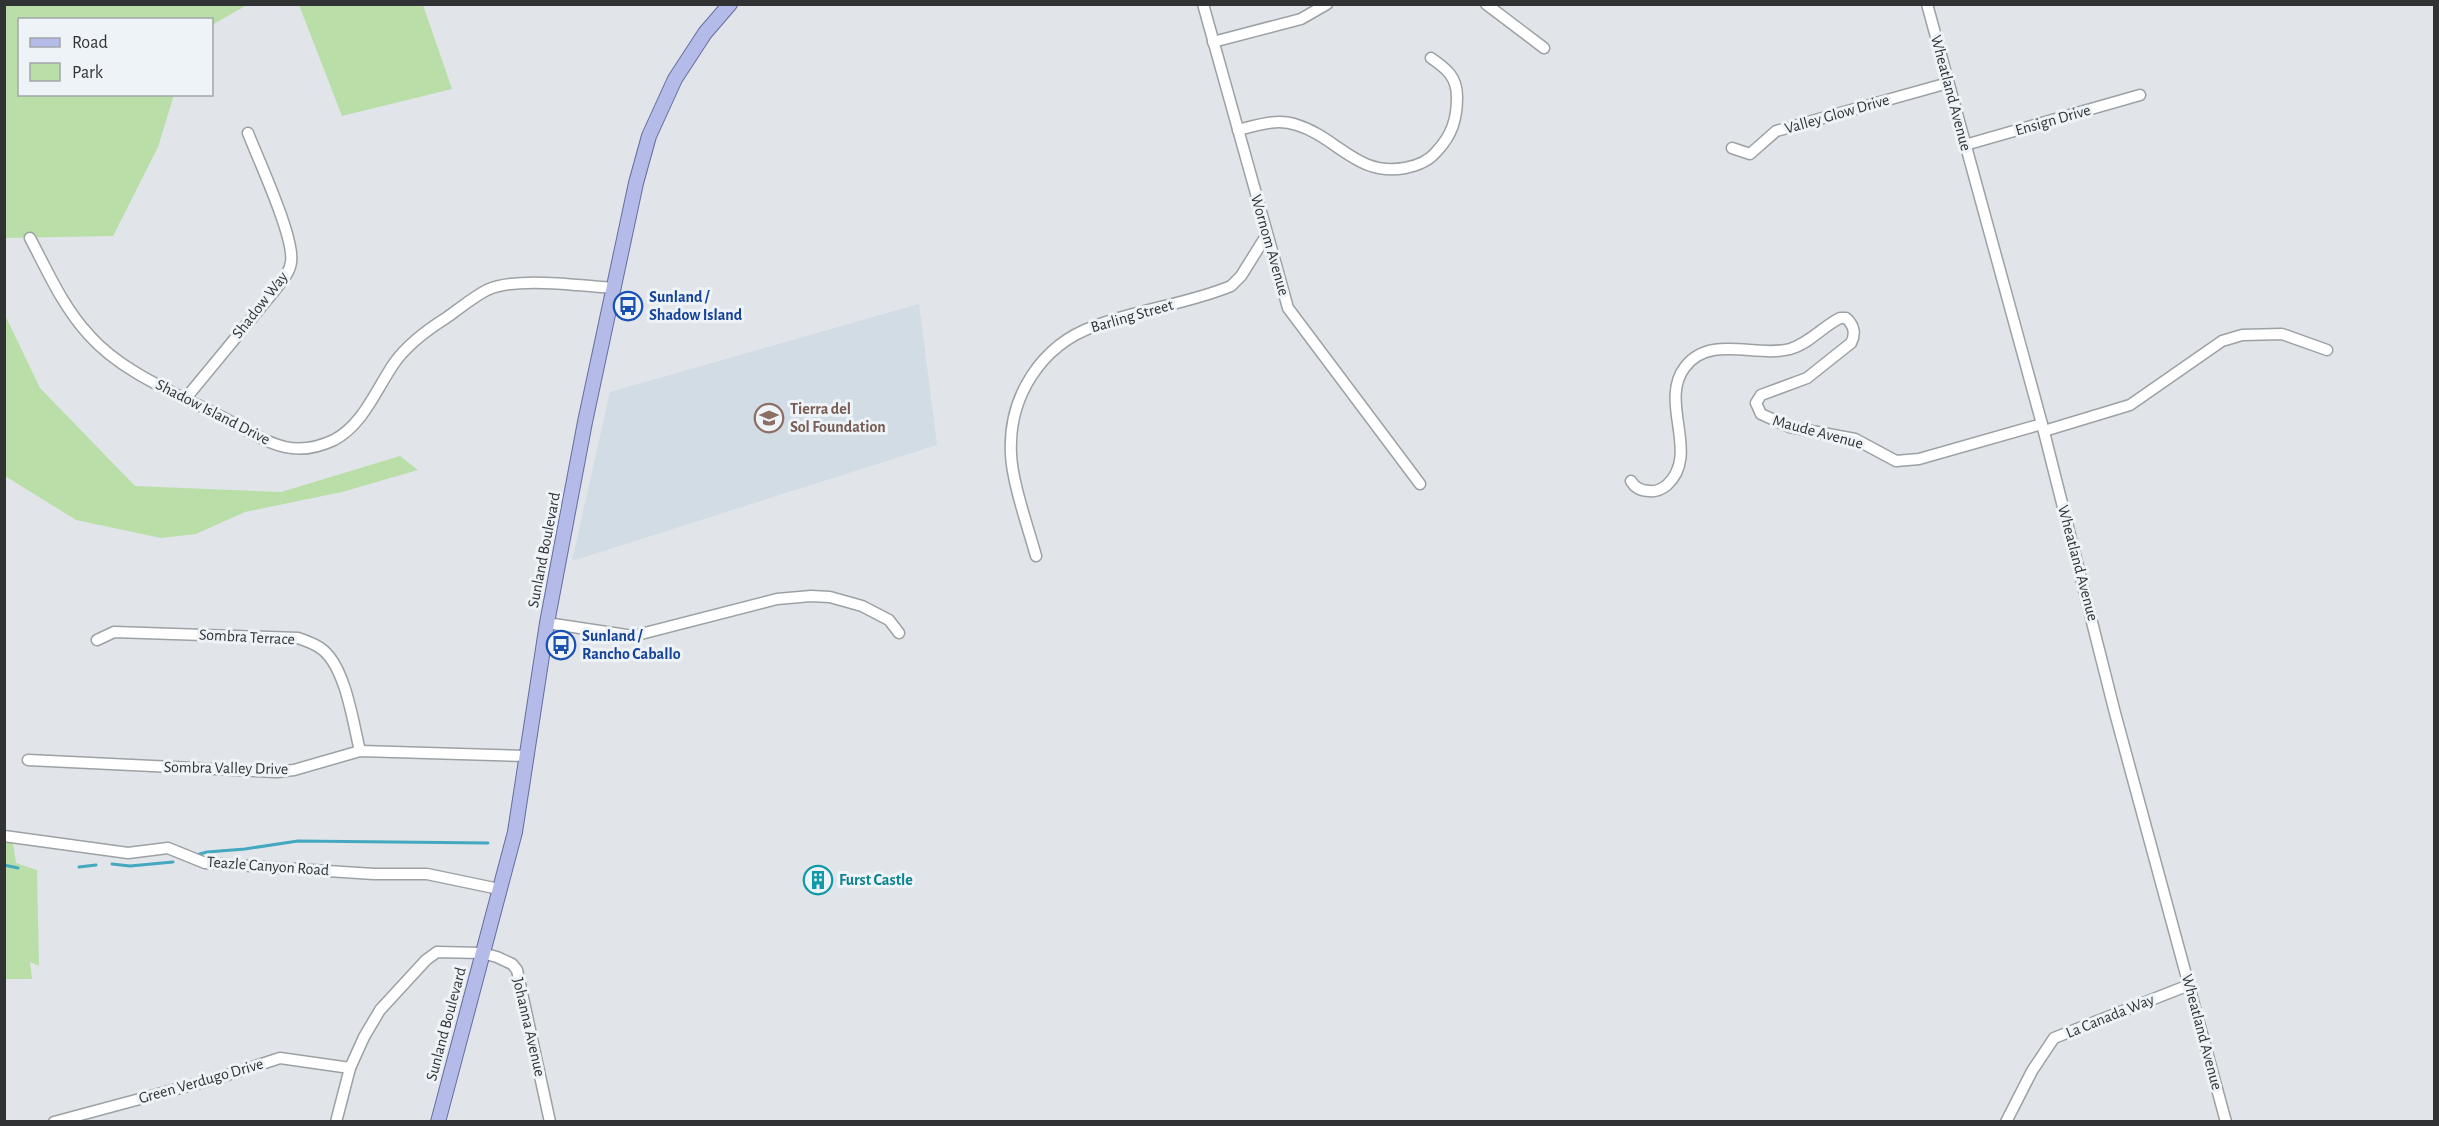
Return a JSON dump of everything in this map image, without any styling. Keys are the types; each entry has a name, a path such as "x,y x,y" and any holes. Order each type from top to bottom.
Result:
{"main road":[{"name":"Sunland Boulevard","path":"438,1122 515,831 547,623 585,422 636,183 655,121 675,79 705,33 730,4"}],"street":[{"name":"Wornom Avenue","path":"1203,4 1287,308 1420,484"},
{"path":"1213,42 1301,19 1327,4"},
{"path":"1486,4 1544,48"},
{"name":"Wheatland Avenue","path":"1928,4 2043,428 2125,751 2226,1122"},
{"path":"1238,130 1266,123 1296,124 1317,134 1367,166 1389,170 1410,167 1435,154 1453,129 1457,111 1457,85 1449,70 1431,58"},
{"name":"Valley Glow Drive","path":"1732,148 1750,154 1776,131 1948,83"},
{"name":"Ensign Drive","path":"1965,145 2140,95"},
{"name":"Shadow Way","path":"186,398 275,290 288,272 291,261 291,250 282,221 248,133"},
{"name":"Barling Street","path":"1036,556 1011,455 1014,417 1029,379 1054,349 1082,331 1231,286 1241,276 1266,236"},
{"name":"Shadow Island Drive","path":"30,238 60,297 90,337 127,367 271,442 286,447 317,447 333,440 353,426 406,348 433,326 487,290 518,283 614,288"},
{"name":"Maude Avenue","path":"1631,481 1639,489 1655,491 1670,482 1678,469 1681,451 1677,418 1677,386 1687,364 1706,352 1722,348 1779,351 1789,349 1807,342 1840,318 1846,318 1853,327 1851,343 1807,378 1761,395 1756,403 1761,414 1790,427 1855,439 1889,458 1902,462 2043,428"},
{"path":"2043,428 2130,405 2222,341 2242,335 2282,334 2327,350"},
{"path":"547,623 633,636 777,599 811,596 830,597 862,606 889,620 899,633"},
{"name":"Sombra Terrace","path":"97,640 114,632 298,638 312,643 328,656 340,675 360,751"},
{"name":"Sombra Valley Drive","path":"28,760 277,772 294,770 360,751 528,756"},
{"name":"Teazle Canyon Road","path":"4,836 128,853 168,848 205,863 374,874 427,874 499,889"},
{"name":"Johanna Avenue","path":"336,1122 350,1068 364,1037 380,1010 426,960 437,952 482,953 512,964 520,977 550,1122"},
{"name":"La Canada Way","path":"2006,1122 2032,1071 2054,1038 2189,985"},
{"name":"Green Verdugo Drive","path":"54,1122 218,1078 280,1058 350,1068"}],"shaded area":[{"name":"Tierra del Sol Foundation","path":"919,304 937,445 572,561 610,392"}],"green space":[{"path":"4,5 247,5 213,24 213,18 18,18 18,96 174,96 158,147 113,236 5,238"},
{"path":"299,5 423,5 452,89 342,116"},
{"path":"4,313 40,388 135,486 281,492 400,456 418,470 342,492 245,512 196,534 161,538 76,520 5,476"},
{"path":"5,841 13,843 16,863 37,870 39,966 30,962 32,979 5,979"}],"waterway":[{"path":"196,855 298,841 488,843"},
{"path":"112,864 130,866 173,862"},
{"path":"4,865 18,868"},
{"path":"79,867 96,865"}],"place":[{"name":"Sunland / Shadow Island","path":"628,306"},
{"name":"Tierra del Sol Foundation","path":"769,418"},
{"name":"Sunland / Rancho Caballo","path":"561,645"},
{"name":"Furst Castle","path":"818,880"}]}
